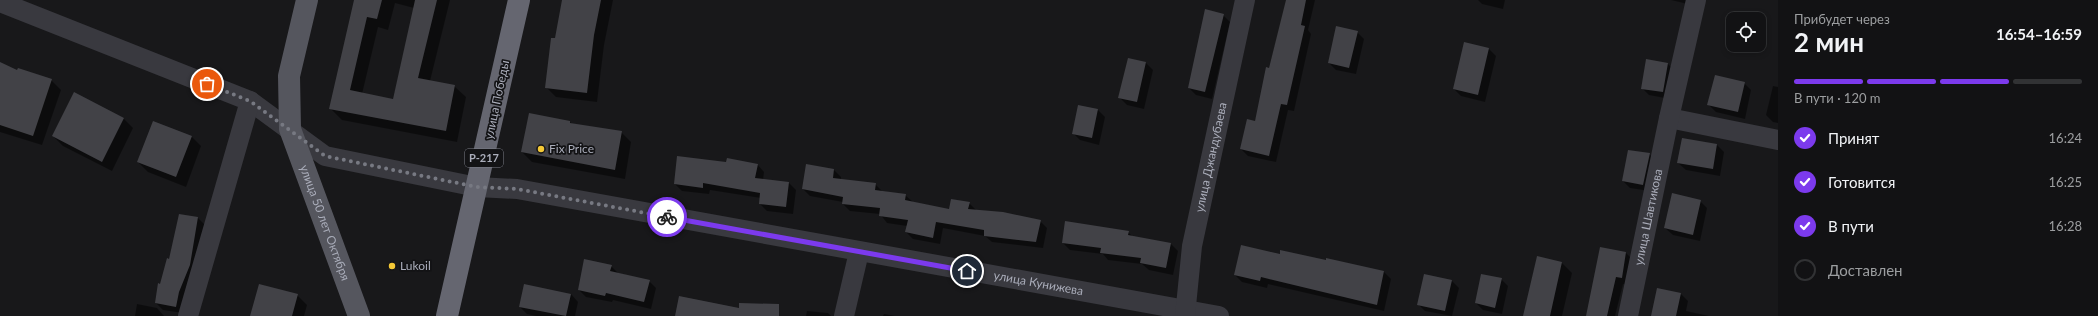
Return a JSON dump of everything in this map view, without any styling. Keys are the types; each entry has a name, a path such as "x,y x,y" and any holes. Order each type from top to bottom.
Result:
{"highway":[{"name":"улица Победы","path":"447,316 519,0"}],"main road":[{"name":"улица 50 лет Октября","path":"307,0 289,76 290,129 359,316"}],"street":[{"name":"улица Джандубаева","path":"1185,313 1192,246 1245,0"},
{"name":"улица Шавтикова","path":"1628,316 1669,118 1696,0"},
{"name":"улица Кунижева","path":"0,2 250,101 325,156 477,187 517,189 1185,313 1219,316"},
{"path":"188,316 250,101"},
{"path":"1669,118 1778,140"},
{"path":"844,316 858,252"}],"building":[{"path":"354,0 382,0 377,19 367,17 350,90 393,99 415,0 437,0 418,78 455,85 446,131 329,109"},
{"path":"562,0 601,0 594,35 587,93 545,88 551,38 555,38"},
{"path":"1286,0 1306,0 1301,25 1305,26 1287,105 1281,104 1269,156 1240,149 1247,119 1255,121 1266,67 1269,68"},
{"path":"1205,9 1224,14 1205,92 1188,88"},
{"path":"1336,26 1358,31 1349,68 1328,63"},
{"path":"1464,42 1489,48 1478,95 1453,89"},
{"path":"1128,58 1146,62 1137,102 1118,98"},
{"path":"1646,59 1668,63 1663,92 1641,89"},
{"path":"0,62 17,70 18,68 52,79 33,136 0,125"},
{"path":"1715,75 1745,82 1738,112 1707,105"},
{"path":"74,92 124,118 102,162 52,136"},
{"path":"1078,105 1098,109 1092,138 1072,134"},
{"path":"529,113 570,121 570,123 622,131 615,170 521,152"},
{"path":"153,121 192,136 176,177 137,162"},
{"path":"1682,138 1717,144 1713,169 1677,163"},
{"path":"1628,150 1650,153 1643,185 1622,181"},
{"path":"677,156 726,162 727,158 758,164 755,178 789,182 786,207 759,204 760,193 703,183 703,188 674,184"},
{"path":"806,164 834,169 833,178 876,183 875,190 906,194 905,200 949,209 951,199 970,202 968,209 1003,212 1041,220 1036,242 984,236 984,230 936,222 933,238 905,232 908,220 879,216 880,208 842,204 843,197 802,189"},
{"path":"1672,193 1701,200 1693,235 1664,228"},
{"path":"179,214 198,217 190,265 179,292 176,307 155,303 158,283 160,284 167,258 169,259"},
{"path":"1065,221 1129,231 1128,235 1171,243 1166,268 1140,263 1141,258 1100,253 1101,248 1062,243"},
{"path":"1241,245 1280,254 1280,250 1326,260 1326,258 1384,271 1377,305 1261,277 1260,281 1234,275"},
{"path":"1600,247 1626,252 1622,278 1616,277 1607,316 1586,316"},
{"path":"1537,256 1562,262 1550,316 1523,316"},
{"path":"584,259 612,265 610,271 650,280 644,302 606,293 605,296 578,290"},
{"path":"1424,274 1452,280 1445,311 1417,305"},
{"path":"1481,274 1502,278 1495,308 1475,303"},
{"path":"259,284 298,294 292,316 250,316"},
{"path":"524,284 571,294 566,316 519,307"},
{"path":"1657,288 1681,293 1676,316 1651,316"},
{"path":"679,296 739,308 739,303 779,304 779,316 675,316"}],"way so far":[{"path":"207,84 250,101 325,156 477,187 517,189 667,217"}],"place":[{"name":"Fix Price","path":"541,149"},
{"name":"Lukoil","path":"392,266"}],"route":[{"path":"667,217 967,271"}]}
